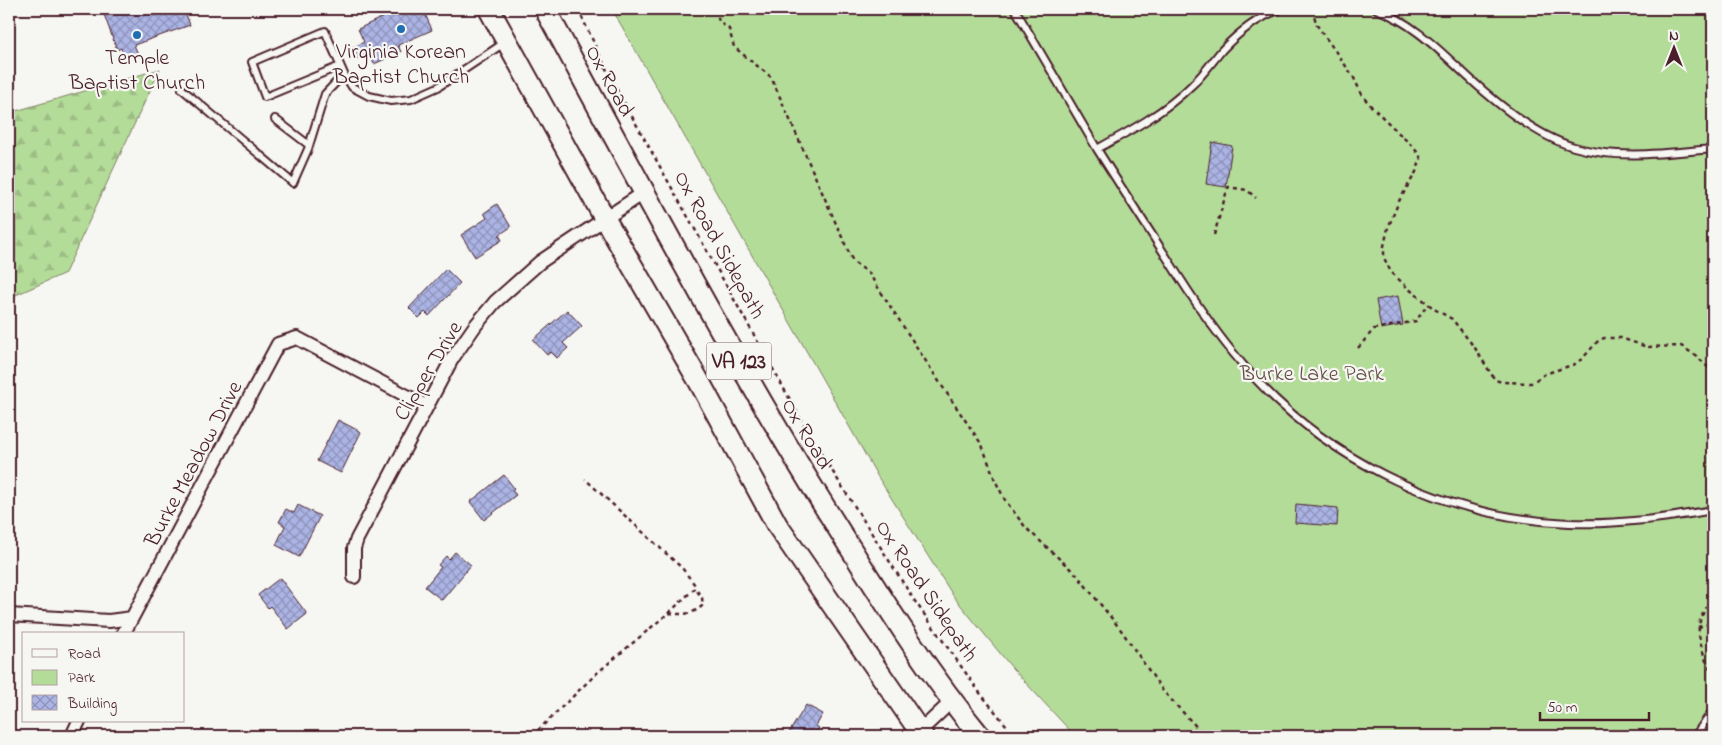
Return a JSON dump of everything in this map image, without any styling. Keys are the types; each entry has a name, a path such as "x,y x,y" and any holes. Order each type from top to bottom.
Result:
{"highway":[{"name":"VA 123","path":"489,9 605,219 700,383 777,525 919,735"},
{"name":"Ox Road","path":"545,9 791,453 903,631 952,702 980,736"}],"street":[{"name":"Clipper Drive","path":"354,577 354,548 357,539 452,358 475,326 495,302 540,262 645,192"},
{"name":"Burke Meadow Drive","path":"125,632 278,344 297,338 426,406"},
{"path":"9,615 109,621 132,618"},
{"path":"919,735 952,702"},
{"path":"72,736 79,722"}],"lane":[{"path":"1015,9 1097,149 1203,314 1234,355 1268,392 1313,431 1359,462 1402,484 1463,507 1499,515 1569,523 1606,523 1642,521 1713,510"},
{"path":"1097,149 1123,136 1170,106 1193,85 1231,41 1247,28 1281,9"},
{"path":"1376,9 1410,26 1426,38 1491,97 1533,127 1564,143 1593,151 1622,154 1713,149"},
{"path":"340,66 265,97 252,62 325,31 340,66 352,87 369,96 390,101 411,99 438,87 507,41"},
{"path":"182,90 293,183 309,145 325,94 344,74"},
{"path":"275,118 309,145"},
{"path":"1695,736 1713,710"}],"path":[{"name":"Ox Road Sidepath","path":"578,9 610,79 812,439 914,600 980,693 1015,736"},
{"path":"716,9 719,22 729,30 734,47 771,77 853,262 868,272 982,445 995,480 1005,500 1026,528 1077,575 1121,630 1163,691 1206,736"},
{"path":"1313,9 1316,24 1353,76 1361,93 1369,104 1419,154 1421,159 1416,172 1399,201 1388,228 1384,246 1384,258 1391,272 1409,289 1452,319 1476,348 1495,380 1502,382 1531,382 1545,374 1575,364 1584,358 1597,342 1604,338 1621,338 1646,347 1681,346 1695,355 1713,372"},
{"path":"1214,235 1228,187 1247,190 1256,198"},
{"path":"1358,348 1374,328 1416,321 1428,304"},
{"path":"585,479 682,568 695,585 702,598 703,605 696,612 681,615 668,613"},
{"path":"532,736 597,673 695,588"},
{"path":"1713,599 1701,615 1698,627 1699,638 1706,660 1710,670 1713,672"},
{"path":"1698,627 1713,623"}],"green space":[{"name":"Burke Lake Park","path":"612,9 1713,9 1713,736 1075,736 1013,669 954,597 878,477"},
{"path":"160,69 65,273 9,298 9,113"}],"building":[{"name":"Temple Baptist Church","path":"102,9 184,9 190,25 134,45 138,54 125,58 121,48 117,50"},
{"path":"387,9 423,9 432,30 398,45 401,52 374,64 369,53 356,59 352,48 364,42 358,29 389,14"},
{"path":"1212,142 1232,146 1226,187 1206,184"},
{"path":"497,204 511,227 499,235 502,240 475,257 461,235 487,218 484,213"},
{"path":"446,269 460,283 429,316 425,312 419,318 409,308"},
{"path":"1398,296 1403,325 1381,329 1376,300"},
{"path":"567,310 582,326 563,343 568,348 557,358 551,352 547,355 533,340"},
{"path":"338,420 361,432 341,473 317,461"},
{"path":"504,475 514,488 512,490 516,495 484,520 470,502"},
{"path":"1296,504 1338,508 1337,526 1295,523"},
{"path":"298,505 320,516 299,557 276,545 285,526 279,522 286,509 294,513"},
{"path":"455,552 471,565 442,600 425,587 441,567 438,565 446,556 449,559"},
{"path":"280,578 307,614 288,629 270,606 268,608 258,595"},
{"path":"806,705 823,714 816,726 819,728 814,736 787,736"}],"place":[{"name":"Virginia Korean Baptist Church","path":"401,29"},
{"name":"Temple Baptist Church","path":"137,35"}]}
